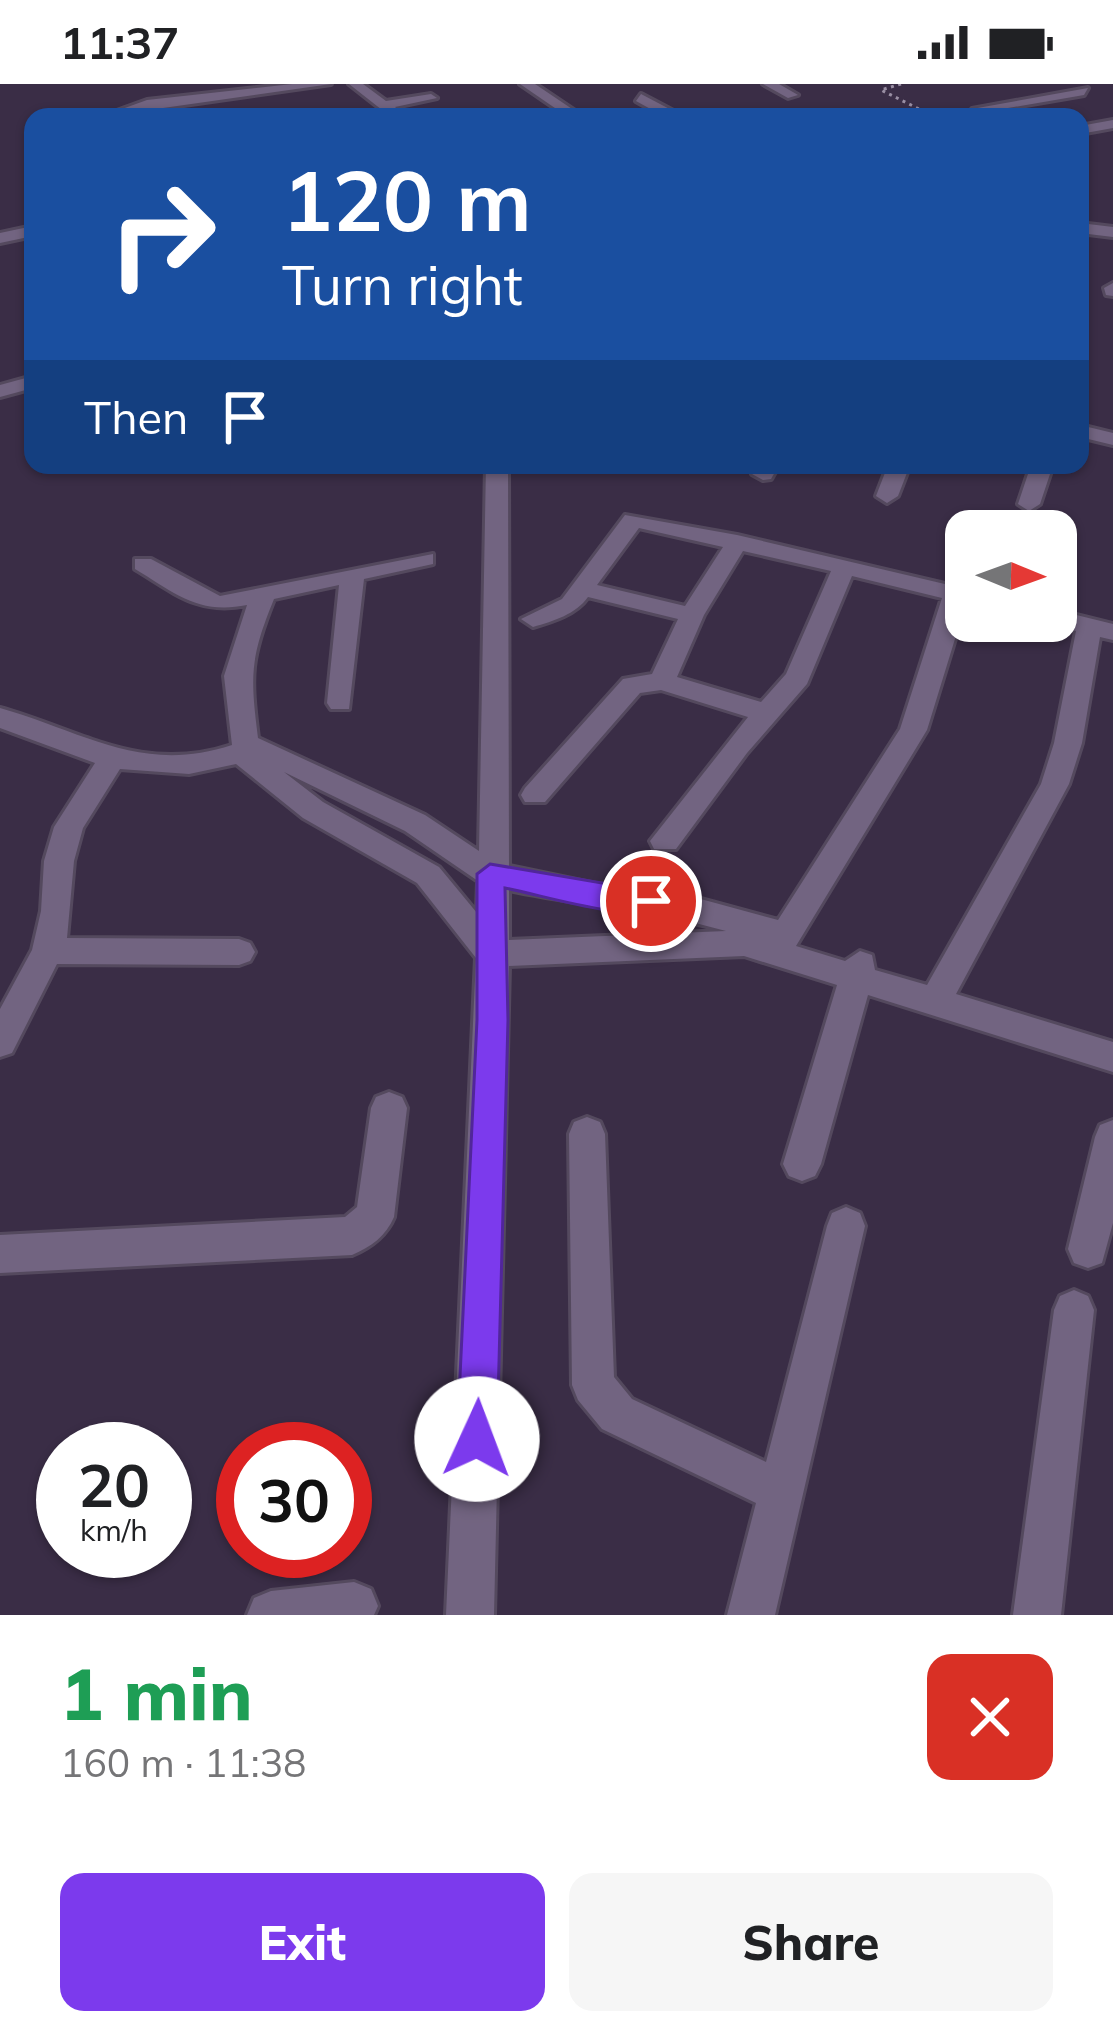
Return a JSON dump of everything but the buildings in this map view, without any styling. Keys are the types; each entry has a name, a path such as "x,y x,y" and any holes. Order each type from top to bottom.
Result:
{"street":[{"path":"127,108 325,84"},
{"path":"355,84 388,108"},
{"path":"526,84 563,108"},
{"path":"769,84 792,95"},
{"path":"1057,84 1087,89"},
{"path":"985,108 1087,89"},
{"path":"385,105 431,98"},
{"path":"641,98 655,108"},
{"path":"470,1615 492,954 497,474"},
{"path":"887,496 896,474"},
{"path":"1029,504 1039,474"},
{"path":"532,619 564,609 585,589 633,520 945,591"},
{"path":"662,681 692,615 736,542"},
{"path":"143,564 212,603 425,560"},
{"path":"665,841 798,678 844,567"},
{"path":"340,703 352,577"},
{"path":"585,589 692,615"},
{"path":"263,596 238,662 237,692 248,746 410,863 449,897 492,954"},
{"path":"941,991 1055,784 1101,629"},
{"path":"781,943 913,730 945,641"},
{"path":"535,795 624,691 642,682 662,681 766,712"},
{"path":"0,717 111,761 165,766 248,746"},
{"path":"0,1042 48,951 63,844 111,761"},
{"path":"311,791 360,795 435,836 490,874 596,896 716,913 857,971 1113,1057"},
{"path":"410,863 435,836"},
{"path":"492,954 781,943"},
{"path":"48,951 239,952"},
{"path":"857,971 1113,1040"},
{"path":"802,1164 857,971"},
{"path":"0,1254 352,1236 375,1217 389,1108"},
{"path":"587,1134 593,1385 617,1414 781,1492"},
{"path":"1088,1249 1113,1137"},
{"path":"751,1615 846,1226"},
{"path":"1036,1615 1074,1310"},
{"path":"271,1615 355,1606"}],"path":[{"path":"901,84 881,90 917,108"}],"route":[{"path":"477,1439 492,1020 490,874 596,896 651,901"}]}
